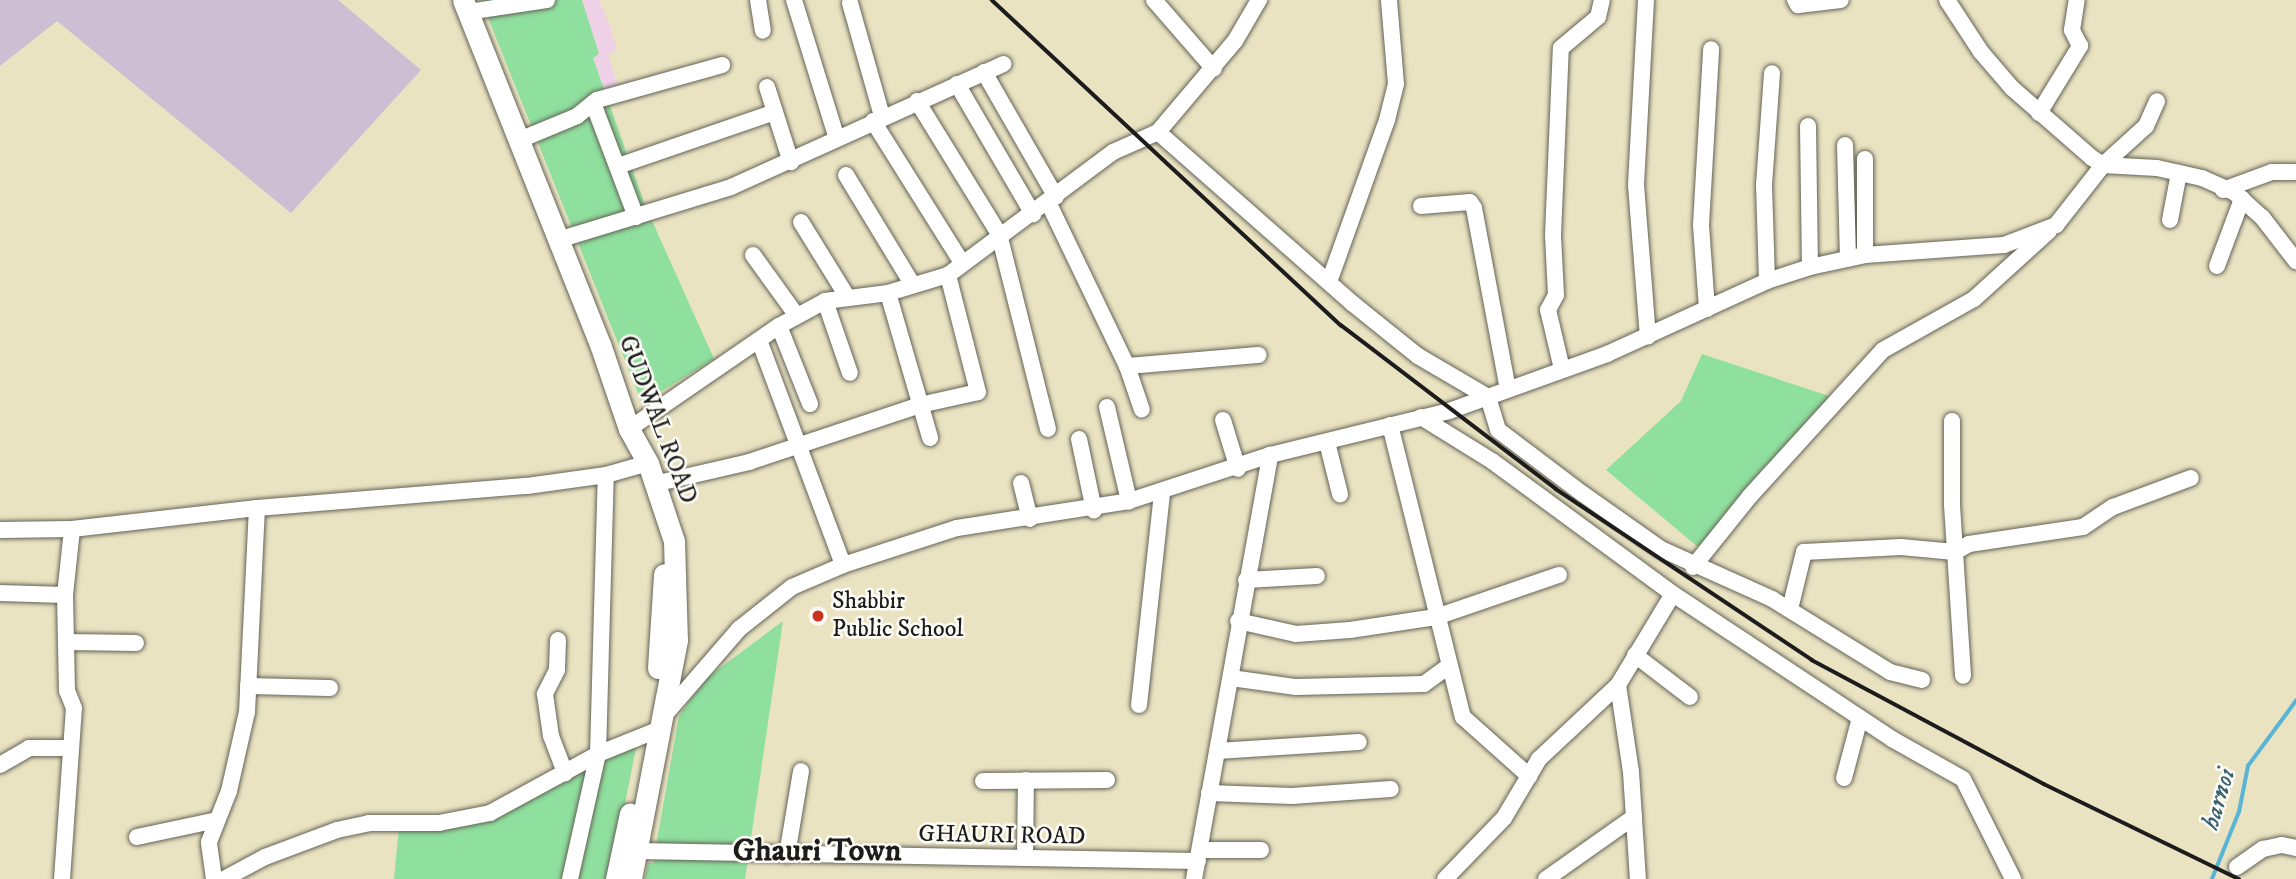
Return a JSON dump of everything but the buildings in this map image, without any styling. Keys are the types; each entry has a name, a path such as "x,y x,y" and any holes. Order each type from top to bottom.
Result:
{"main road":[{"name":"GUDWAL ROAD","path":"450,0 674,541 678,585 677,640 616,879"},
{"name":"GUDWAL ROAD","path":"466,6 645,472"},
{"name":"GUDWAL ROAD","path":"631,879 656,727"}],"street":[{"path":"466,6 540,0"},
{"path":"758,0 763,31"},
{"path":"794,0 836,139"},
{"path":"1154,0 1214,69"},
{"path":"629,429 779,326 825,301 846,295 888,293 948,275 999,234 1033,214 1113,152 1158,132 1214,69 1259,0"},
{"path":"1329,282 1387,120 1395,84 1389,0"},
{"path":"1562,369 1548,310 1556,295 1553,235 1561,48 1598,17 1602,0"},
{"path":"1646,0 1636,185 1648,337"},
{"path":"1796,0 1798,5 1841,0"},
{"path":"1947,0 1981,52 2039,113 2103,165 2202,178 2242,199 2296,261"},
{"path":"2039,113 2080,46 2072,30 2077,0"},
{"path":"850,3 878,119 962,263"},
{"path":"1707,309 1702,166 1711,49"},
{"path":"558,240 636,217 792,162 878,119 1003,64"},
{"path":"517,141 577,116 593,103 669,77 722,65"},
{"path":"984,72 1052,200 1128,366 1142,410"},
{"path":"1767,281 1764,185 1772,74"},
{"path":"957,84 1033,214"},
{"path":"767,87 792,162"},
{"path":"917,101 999,234 1048,429"},
{"path":"1693,567 1751,496 1883,350 1974,299 2056,225 2103,165 2146,126 2157,101"},
{"path":"593,103 636,217"},
{"path":"618,166 775,111"},
{"path":"1808,126 1810,267"},
{"path":"1158,132 1418,356 1488,397 1499,430 1650,541 1693,567 1735,581 1790,609 1890,672 1922,680"},
{"path":"1845,145 1848,258"},
{"path":"1865,159 1865,255"},
{"path":"2223,190 2272,172 2296,172"},
{"path":"2170,220 2179,173"},
{"path":"846,175 913,285"},
{"path":"2217,266 2242,199"},
{"path":"1421,206 1470,202 1474,208 1508,389"},
{"path":"801,222 846,295"},
{"path":"224,879 265,857 337,830 369,823 439,823 490,813 597,754 656,727 739,629 792,587 843,565 957,528 1094,510 1162,493 1238,469 1270,455 1328,442 1488,397 1648,337 1767,281 1810,267 1865,255 2004,245 2056,225"},
{"path":"753,254 797,316"},
{"path":"0,530 72,529 257,508 527,486 645,472 799,447 920,405 978,392 948,275"},
{"path":"888,293 930,438"},
{"path":"825,301 850,373"},
{"path":"779,326 810,404"},
{"path":"759,340 843,565"},
{"path":"1128,366 1259,355"},
{"path":"1107,407 1129,501"},
{"path":"1421,417 1492,461 1673,594 1860,718 1963,779 2013,879"},
{"path":"1223,420 1238,469"},
{"path":"1952,421 1955,552 1963,676"},
{"path":"1390,425 1415,513 1436,617 1458,702 1471,727 1529,775"},
{"path":"1079,439 1094,510"},
{"path":"1328,442 1340,494"},
{"path":"1194,879 1231,678 1238,621 1270,455"},
{"path":"570,879 597,754 607,475"},
{"path":"1790,609 1804,552 1901,547 1955,552 1969,544 2083,527 2121,503 2191,478"},
{"path":"1021,483 1030,519"},
{"path":"1139,705 1162,493"},
{"path":"214,879 209,842 238,757 248,686 257,508"},
{"path":"62,879 74,708 67,691 65,595 72,529"},
{"path":"1238,621 1296,634 1436,617 1559,575"},
{"path":"1246,580 1317,576"},
{"path":"0,593 65,595"},
{"path":"1445,879 1504,818 1529,775 1568,728 1595,710 1618,685 1673,594"},
{"path":"558,640 557,670 545,694 551,736 565,773"},
{"path":"67,642 136,643"},
{"path":"1635,656 1690,697"},
{"path":"1231,678 1296,687 1424,684 1449,666"},
{"path":"1618,685 1634,817 1638,879"},
{"path":"248,686 330,688"},
{"path":"1844,778 1860,718"},
{"path":"1217,751 1359,742"},
{"path":"0,765 29,748 71,748"},
{"path":"787,855 801,771"},
{"path":"1024,858 1026,780"},
{"path":"983,781 1107,780"},
{"path":"1209,793 1292,796 1391,789"},
{"path":"1546,879 1634,817"},
{"path":"137,837 217,820"},
{"path":"2237,867 2263,849 2296,848"},
{"name":"GHAURI ROAD","path":"637,851 1024,858 1199,855 1261,850"}],"shaded area":[{"path":"0,0 338,0 421,70 291,213 57,21 0,66"},
{"path":"582,0 599,0 609,24 617,50 608,55 620,93 606,96 593,57 599,53"}],"green space":[{"path":"481,0 582,0 599,54 593,58 645,205 714,359 642,403"},
{"path":"1702,354 1835,398 1698,547 1606,470 1681,401"},
{"path":"783,621 745,879 645,879 648,863 653,863 679,716 705,679"},
{"path":"637,743 610,879 394,879 399,827 492,812"}],"waterway":[{"name":"harnoi","path":"2212,879 2239,812 2248,766 2296,701"}],"railway":[{"path":"992,0 1341,325 1556,489 1812,660 2044,784 2239,879"}],"place":[{"name":"Shabbir Public School","path":"818,616"}],"district":[{"name":"Ghauri Town","path":"817,851"}]}
